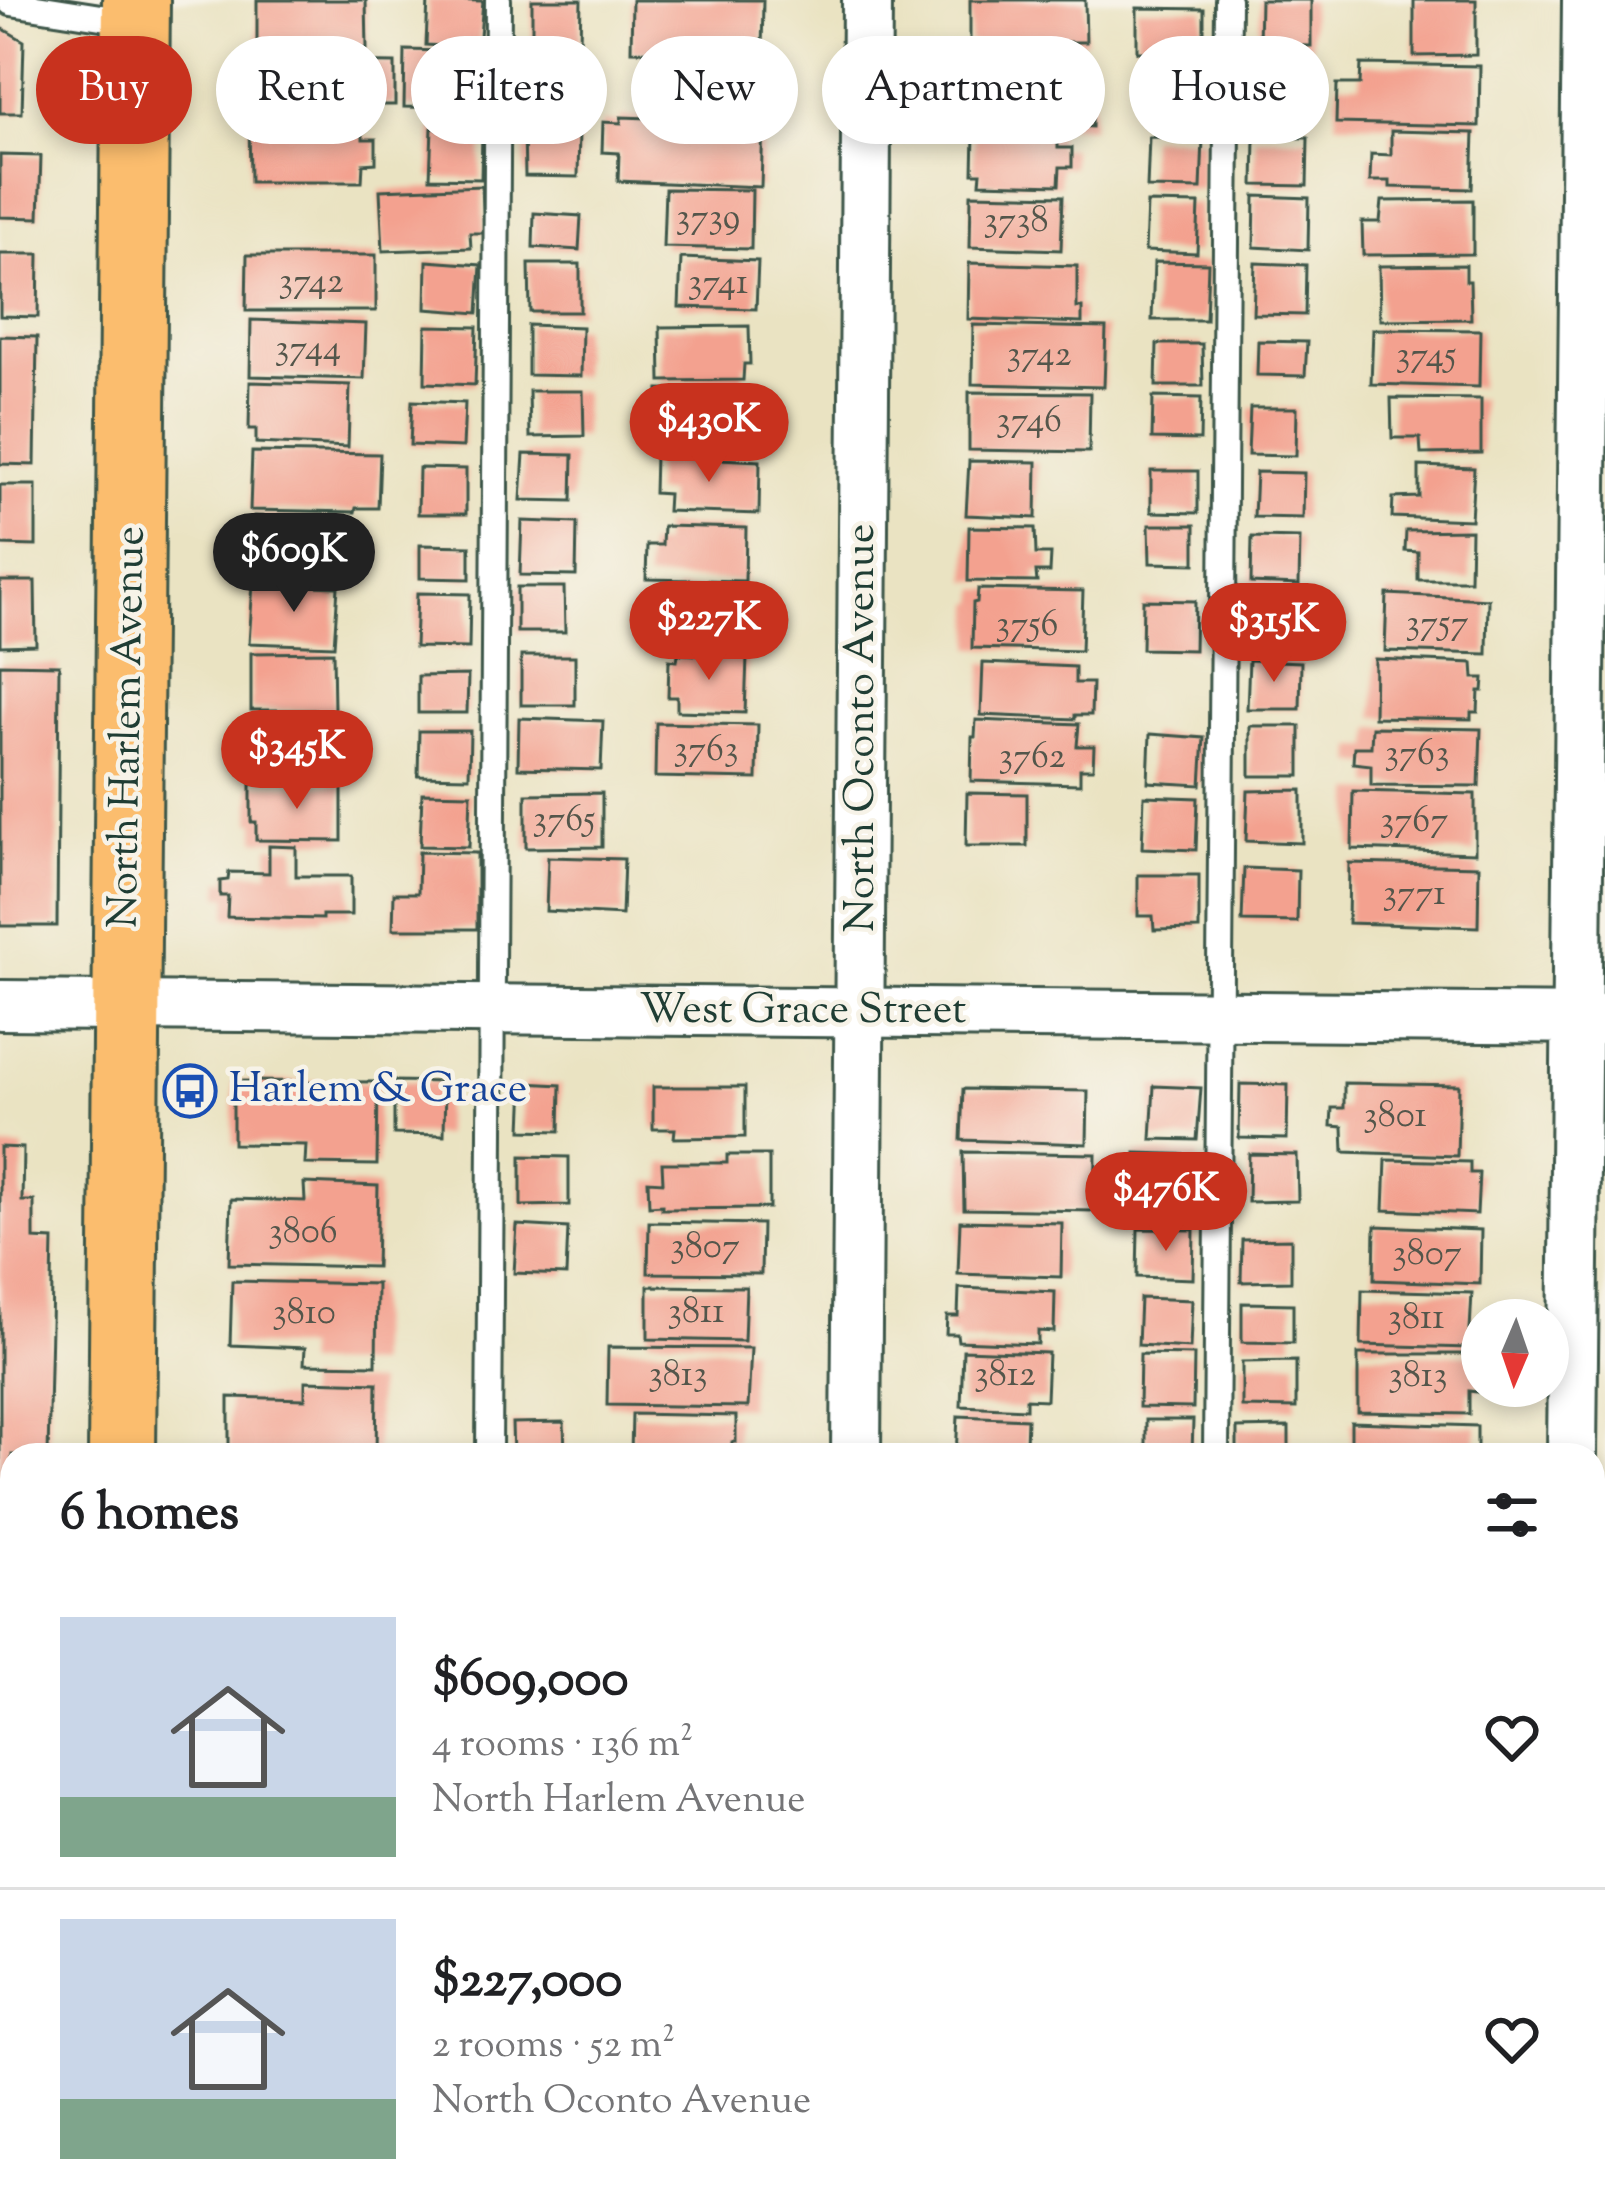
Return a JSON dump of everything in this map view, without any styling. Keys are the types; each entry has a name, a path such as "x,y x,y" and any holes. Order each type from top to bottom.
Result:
{"main road":[{"name":"North Harlem Avenue","path":"122,1443 136,11"}],"street":[{"name":"North Oconto Avenue","path":"856,1443 866,0"},
{"path":"1573,1443 1591,1019 1587,0"},
{"name":"West Grace Street","path":"0,1005 1591,1019"}],"lane":[{"path":"11,0 136,11"},
{"path":"489,1443 498,0"},
{"path":"1216,1443 1228,0"}],"building":[{"path":"257,0 366,0 367,36 257,36"},
{"path":"428,0 483,1 480,36 426,36"},
{"path":"532,0 581,0 580,36 532,36"},
{"path":"632,0 763,0 762,36 631,36"},
{"path":"970,0 1085,0 1086,36 970,36"},
{"path":"1260,0 1311,0 1311,36 1259,36"},
{"path":"1414,0 1476,0 1476,55 1414,56"},
{"path":"1137,8 1204,9 1204,36 1137,36"},
{"path":"0,27 24,41 22,113 0,113"},
{"path":"405,50 411,50 411,107 404,107"},
{"path":"387,63 395,63 395,105 387,105"},
{"path":"1361,64 1480,66 1479,126 1336,123 1337,84 1360,84"},
{"path":"621,117 631,117 631,144 762,144 761,187 618,181 619,153 602,152 602,144 607,144 607,122 621,123"},
{"path":"1391,131 1474,133 1472,189 1390,187 1390,181 1370,181 1371,154 1391,155"},
{"path":"249,144 376,144 376,163 363,164 362,182 250,182"},
{"path":"431,144 482,144 481,179 430,178"},
{"path":"524,144 579,144 578,177 525,176"},
{"path":"974,144 1072,148 1072,167 1060,167 1059,185 980,183 981,173 973,173"},
{"path":"1149,144 1203,144 1201,189 1147,188"},
{"path":"1255,144 1308,144 1307,186 1254,185"},
{"path":"0,155 41,156 39,218 0,217"},
{"path":"482,186 484,233 470,233 471,248 383,251 380,190"},
{"path":"665,189 752,190 751,249 663,247"},
{"path":"971,194 1063,196 1061,250 970,247"},
{"path":"1255,196 1309,198 1308,250 1254,247"},
{"path":"1473,200 1473,254 1363,255 1362,222 1380,222 1382,201"},
{"path":"1147,203 1199,204 1197,253 1145,251"},
{"path":"534,213 581,216 579,250 533,247"},
{"path":"0,254 39,254 38,317 0,316"},
{"path":"247,255 376,255 376,311 246,311"},
{"path":"681,258 758,261 756,309 679,307"},
{"path":"427,261 481,265 478,313 426,309"},
{"path":"1154,262 1208,263 1206,320 1152,320"},
{"path":"969,263 1077,266 1077,308 1082,308 1082,323 968,319"},
{"path":"1255,263 1306,265 1305,315 1253,314"},
{"path":"529,264 580,264 580,312 530,312"},
{"path":"1466,265 1471,319 1380,320 1379,266"},
{"path":"251,320 366,324 364,379 250,376"},
{"path":"528,325 582,327 581,376 528,375"},
{"path":"973,325 1106,328 1104,387 972,384"},
{"path":"426,326 477,327 475,385 425,383"},
{"path":"749,326 750,364 744,364 743,380 661,381 660,327"},
{"path":"1373,329 1480,330 1479,387 1371,384"},
{"path":"0,336 37,337 35,465 0,464"},
{"path":"1258,341 1307,342 1305,376 1257,375"},
{"path":"1157,344 1202,344 1203,386 1156,386"},
{"path":"250,382 350,385 348,447 256,443 256,429 249,429"},
{"path":"659,389 747,392 746,449 658,446"},
{"path":"529,391 583,391 584,436 530,437"},
{"path":"969,392 1090,393 1089,452 969,450"},
{"path":"1153,397 1201,398 1200,440 1152,439"},
{"path":"1391,398 1481,399 1481,453 1421,454 1420,438 1392,438"},
{"path":"412,401 465,403 463,447 410,445"},
{"path":"1250,408 1297,408 1296,456 1248,455"},
{"path":"252,452 380,454 378,508 356,508 355,512 250,510"},
{"path":"524,454 573,455 572,501 521,500"},
{"path":"655,456 760,461 759,514 667,511 668,494 654,493"},
{"path":"969,461 1037,462 1036,518 966,515"},
{"path":"1419,466 1474,468 1471,520 1392,517 1393,498 1419,497"},
{"path":"419,468 466,469 466,514 418,514"},
{"path":"1151,471 1198,471 1198,513 1151,512"},
{"path":"1256,472 1304,473 1303,518 1254,517"},
{"path":"0,485 36,485 36,546 0,545"},
{"path":"254,516 335,519 334,541 364,542 363,568 334,567 334,580 252,576"},
{"path":"522,521 577,523 576,576 520,575"},
{"path":"1149,525 1195,525 1195,564 1150,563"},
{"path":"663,526 746,528 745,581 646,579 647,545 662,545"},
{"path":"969,527 1035,528 1036,554 1051,554 1050,572 1036,572 1037,582 968,581"},
{"path":"1471,530 1470,580 1418,580 1418,552 1405,551 1406,531"},
{"path":"1252,537 1300,538 1299,585 1251,583"},
{"path":"420,545 470,546 470,579 420,578"},
{"path":"0,581 35,581 36,645 0,646"},
{"path":"253,584 338,587 334,646 249,643"},
{"path":"517,587 564,587 565,632 517,632"},
{"path":"978,589 1083,591 1081,651 972,648"},
{"path":"676,590 749,590 749,645 658,645 659,609 676,608"},
{"path":"417,593 470,594 469,648 415,647"},
{"path":"1387,594 1488,599 1487,654 1385,651"},
{"path":"1143,600 1195,601 1194,650 1142,649"},
{"path":"333,652 334,710 251,710 251,653"},
{"path":"678,654 747,657 745,713 677,711 677,697 668,697 669,660 677,661"},
{"path":"521,656 575,656 575,705 521,705"},
{"path":"1375,659 1473,663 1474,678 1484,678 1478,712 1471,712 1471,719 1374,717"},
{"path":"1249,660 1301,662 1300,709 1247,709"},
{"path":"983,663 1075,667 1075,683 1092,683 1091,715 1075,715 1075,719 981,715"},
{"path":"0,664 59,665 57,926 0,926"},
{"path":"468,675 467,713 418,713 418,676"},
{"path":"254,718 342,720 341,775 252,774"},
{"path":"519,718 603,721 601,770 518,768"},
{"path":"976,720 1079,724 1077,746 1094,746 1093,769 1080,769 1080,784 971,781"},
{"path":"656,723 758,725 757,779 655,777"},
{"path":"1250,726 1300,726 1300,776 1250,776"},
{"path":"1372,727 1481,729 1479,786 1371,785 1371,765 1353,763 1354,747 1371,747"},
{"path":"419,731 470,731 469,777 418,776"},
{"path":"1150,734 1204,738 1201,785 1148,782"},
{"path":"251,784 342,785 342,841 256,840"},
{"path":"1302,790 1302,843 1246,841 1248,791"},
{"path":"1353,791 1475,794 1475,853 1352,849"},
{"path":"422,793 471,794 469,847 420,846"},
{"path":"602,793 602,847 526,848 526,794"},
{"path":"967,793 1027,794 1027,846 966,846"},
{"path":"1144,796 1198,798 1196,850 1142,848"},
{"path":"269,846 296,847 296,876 351,876 351,915 227,917 228,896 220,896 220,881 228,880 229,872 269,873"},
{"path":"419,852 477,853 477,929 393,929 394,893 418,893"},
{"path":"548,857 624,859 622,915 546,911"},
{"path":"1349,863 1479,866 1478,927 1348,923"},
{"path":"1244,868 1298,870 1297,922 1242,921"},
{"path":"1138,875 1199,875 1199,929 1154,930 1153,916 1138,916"},
{"path":"233,1081 378,1082 377,1165 305,1164 306,1145 233,1144"},
{"path":"394,1081 445,1082 444,1135 394,1134"},
{"path":"524,1083 561,1085 560,1131 522,1130"},
{"path":"1344,1083 1459,1085 1457,1156 1344,1152 1343,1127 1331,1126 1332,1108 1344,1108"},
{"path":"1240,1084 1288,1085 1287,1139 1239,1138"},
{"path":"1154,1086 1201,1088 1197,1140 1151,1139"},
{"path":"653,1087 745,1087 745,1137 674,1138 675,1129 653,1129"},
{"path":"963,1089 1088,1091 1087,1144 961,1140"},
{"path":"0,1147 23,1148 22,1201 34,1201 34,1239 53,1240 48,1443 0,1443"},
{"path":"963,1152 1096,1154 1095,1211 964,1209"},
{"path":"1136,1153 1199,1155 1197,1204 1134,1201"},
{"path":"1249,1154 1297,1155 1298,1201 1248,1202"},
{"path":"727,1155 769,1155 769,1208 649,1206 648,1181 663,1182 662,1163 727,1163"},
{"path":"521,1156 569,1157 569,1205 521,1206"},
{"path":"1386,1160 1470,1162 1470,1173 1479,1173 1477,1214 1384,1210"},
{"path":"304,1183 378,1186 376,1267 229,1264 231,1199 305,1201"},
{"path":"960,1221 1062,1223 1061,1277 958,1274"},
{"path":"649,1222 762,1224 761,1274 648,1273"},
{"path":"517,1225 568,1228 566,1275 514,1273"},
{"path":"1375,1226 1481,1230 1480,1284 1374,1280"},
{"path":"1138,1229 1194,1230 1193,1279 1137,1277"},
{"path":"1291,1239 1291,1281 1241,1282 1242,1240"},
{"path":"232,1281 377,1284 376,1365 304,1364 305,1348 230,1345"},
{"path":"648,1286 746,1287 744,1341 648,1339"},
{"path":"959,1288 1055,1292 1054,1332 1038,1331 1038,1344 958,1341 957,1334 946,1334 947,1316 958,1316"},
{"path":"1362,1290 1472,1293 1472,1299 1461,1299 1461,1348 1361,1345"},
{"path":"1140,1298 1192,1300 1190,1348 1138,1345"},
{"path":"1242,1303 1293,1304 1293,1343 1242,1342"},
{"path":"608,1347 751,1348 748,1407 607,1405"},
{"path":"963,1350 1048,1353 1046,1400 1026,1399 1026,1409 961,1406"},
{"path":"1140,1354 1194,1355 1193,1408 1139,1407"},
{"path":"1358,1354 1461,1354 1461,1407 1469,1407 1469,1414 1358,1412"},
{"path":"1296,1361 1296,1408 1242,1407 1242,1362"},
{"path":"305,1381 377,1383 376,1443 229,1443 229,1397 305,1399"},
{"path":"632,1414 736,1416 736,1442 631,1443"},
{"path":"958,1416 1027,1419 1026,1443 957,1443"},
{"path":"1146,1420 1193,1420 1192,1443 1146,1443"},
{"path":"564,1422 565,1443 513,1443 512,1423"},
{"path":"1351,1422 1477,1426 1477,1443 1351,1443"},
{"path":"1289,1427 1289,1443 1237,1443 1237,1428"}],"place":[{"name":"Harlem & Grace","path":"190,1091"}]}
